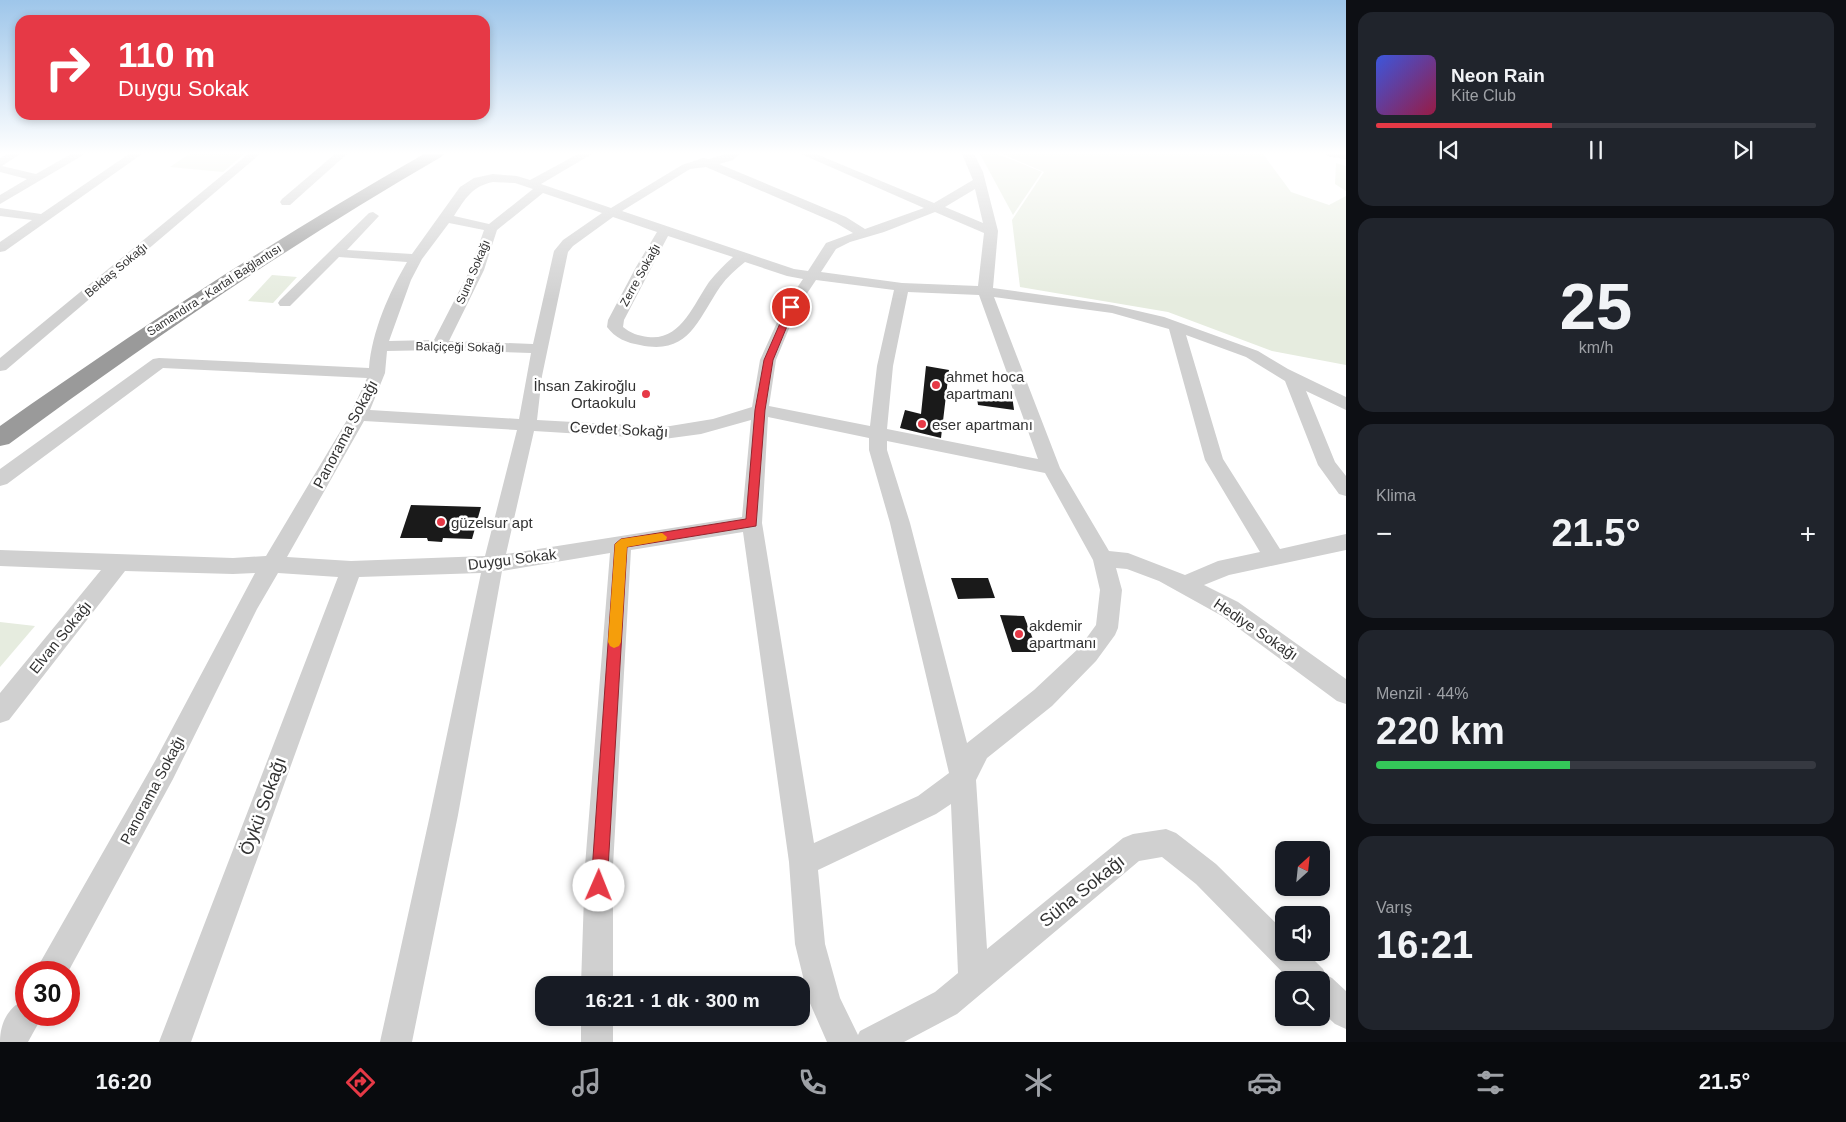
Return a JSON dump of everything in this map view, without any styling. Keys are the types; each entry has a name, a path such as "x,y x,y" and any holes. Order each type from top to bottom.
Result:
{"highway":[{"name":"Samandıra - Kartal Bağlantısı","path":"0,416 135,323 280,230 328,203"},
{"name":"Samandıra - Kartal Bağlantısı","path":"0,438 149,332 235,275 351,203"}],"street":[{"path":"0,248 65,203"},
{"name":"Bektaş Sokağı","path":"0,366 197,203"},
{"name":"Panorama Sokağı","path":"58,961 164,770 270,564 281,549 359,415 377,373 379,346 404,280 416,258 456,203"},
{"name":"Suna Sokağı","path":"439,345 476,270 492,228 519,203"},
{"name":"Panorama Sokağı","path":"583,203 792,274 902,287 985,291 1112,309 1159,320 1252,354 1292,378 1346,404"},
{"path":"396,1042 444,815 493,564 528,425 540,349 561,251 568,243 627,203"},
{"path":"799,203 841,220 863,234"},
{"path":"926,203 991,231"},
{"path":"844,1042 825,1001 810,944 803,862 752,523 760,410 768,360 791,307 830,246 937,207 944,203"},
{"path":"803,862 927,805 963,779 978,749 1043,698 1088,654 1107,628 1110,590 1103,559 1051,468 985,291 991,231 984,203"},
{"path":"0,212 42,218"},
{"path":"285,304 373,216"},
{"path":"446,218 492,228"},
{"name":"Zerre Sokağı","path":"665,230 643,267 616,320 615,328 620,333 636,340 655,344 666,343 678,337 690,324 710,290 727,269 742,256"},
{"path":"335,253 416,258"},
{"path":"902,287 885,366 878,450 936,663 963,779 974,979"},
{"path":"1176,326 1214,460 1275,558"},
{"name":"Balçiçeği Sokağı","path":"379,346 439,345 540,349"},
{"path":"0,479 159,363 377,373"},
{"path":"1292,378 1327,465 1346,489"},
{"name":"Cevdet Sokağı","path":"359,415 664,433 717,424 760,410 1051,468"},
{"name":"Duygu Sokak","path":"0,558 233,566 270,564 351,570 493,564 752,523"},
{"path":"1186,585 1201,575 1229,565 1275,558 1346,542"},
{"path":"598,976 599,866 621,544"},
{"name":"Hediye Sokağı","path":"1103,559 1128,561 1167,576 1230,609 1346,693"},
{"name":"Elvan Sokağı","path":"0,712 120,562"},
{"name":"Öykü Sokağı","path":"175,1042 351,570"},
{"name":"Süha Sokağı","path":"871,1042 946,1002 1133,848 1166,842 1206,874 1275,943"},
{"name":"Süha Sokağı","path":"1293,961 1303,971"},
{"path":"1330,998 1346,1013"},
{"path":"9,1042 19,1026"},
{"path":"597,1026 597,1042"}],"shaded area":[{"path":"1006,203 1021,203 1013,215"},
{"path":"1024,203 1322,203 1329,205 1333,203 1346,203 1346,365 1272,351 1168,312 1020,287 1012,220"},
{"path":"272,275 297,277 273,303 248,301"},
{"path":"0,622 35,626 0,667"}],"building":[{"path":"926,366 949,370 941,438 900,428 905,410 921,414"},
{"path":"976,391 1012,395 1014,410 978,405"},
{"name":"güzelsur apt","path":"411,505 481,507 472,539 443,538 442,542 428,541 427,538 400,538"},
{"name":"akdemir apartmanı","path":"951,578 988,578 995,598 958,599"},
{"name":"akdemir apartmanı","path":"1000,615 1024,616 1038,652 1012,652"}],"slow traffic":[{"path":"614,642 621,544 662,537"}],"place":[{"name":"ahmet hoca apartmanı","path":"936,385"},
{"name":"İhsan Zakiroğlu Ortaokulu","path":"646,394"},
{"name":"eser apartmanı","path":"922,424"},
{"name":"güzelsur apt","path":"441,522"},
{"name":"akdemir apartmanı","path":"1019,634"}],"route":[{"path":"599,886 621,544 752,523 760,410 768,360 791,307"}]}
